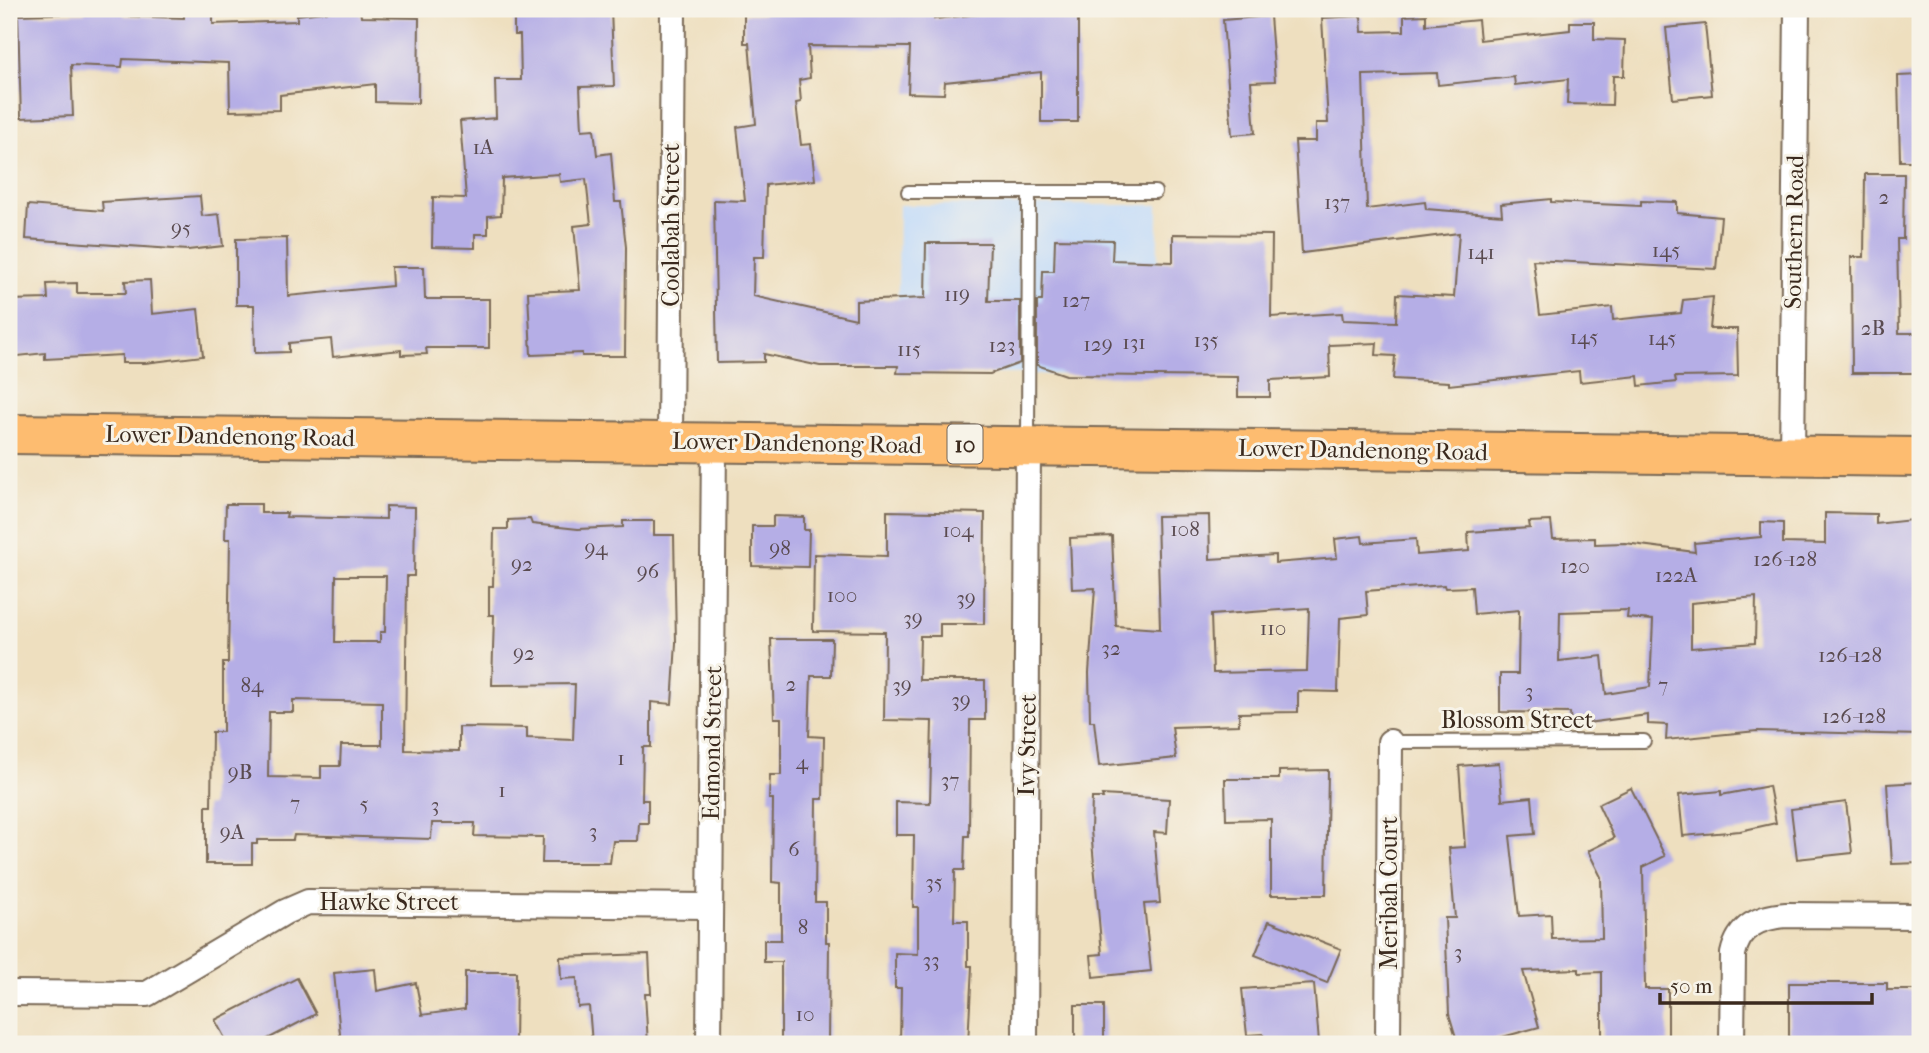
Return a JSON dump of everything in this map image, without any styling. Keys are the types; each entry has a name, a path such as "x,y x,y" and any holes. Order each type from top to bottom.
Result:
{"highway":[{"name":"Lower Dandenong Road","path":"9,434 1920,457"}],"street":[{"name":"Coolabah Street","path":"670,441 673,9"},
{"name":"Southern Road","path":"1792,455 1797,9"},
{"name":"Edmond Street","path":"709,1044 715,442"},
{"name":"Ivy Street","path":"1025,1044 1028,445"},
{"name":"Meribah Court","path":"1388,1044 1390,742"},
{"name":"Hawke Street","path":"9,993 147,994 285,912 308,902 710,906"},
{"path":"1732,1044 1733,954 1735,941 1746,927 1772,916 1786,915 1920,916"}],"lane":[{"path":"908,192 1154,192"},
{"path":"1028,445 1029,192"},
{"name":"Blossom Street","path":"1390,742 1644,741"}],"shaded area":[{"path":"899,205 1158,205 1157,376 897,372"}],"building":[{"path":"85,9 125,9 124,16 184,18 184,9 213,9 213,24 297,21 297,15 349,9 360,9 361,17 419,18 418,103 375,102 375,84 280,95 280,110 230,111 229,63 123,59 122,67 71,65 73,116 21,118 18,15 85,13"},
{"path":"514,9 611,9 614,86 580,87 582,130 594,129 597,155 611,153 615,202 621,202 626,247 625,356 582,356 582,353 531,355 528,292 580,290 574,226 591,224 586,179 560,182 559,174 502,178 501,215 488,216 488,234 475,234 475,248 432,247 433,197 466,198 460,121 496,118 495,80 521,80 520,35 514,35"},
{"path":"764,9 935,9 934,19 1006,11 1078,12 1078,122 1041,122 1041,72 945,82 944,94 908,93 910,47 808,46 810,78 799,80 801,102 796,103 801,145 811,144 815,180 766,185 764,257 754,257 753,296 856,319 856,301 925,298 926,243 990,243 988,301 1020,301 1020,363 990,374 897,373 898,366 820,366 764,354 764,362 717,363 714,200 745,201 737,127 756,124 749,43 744,43 744,14 764,14"},
{"path":"1426,15 1426,25 1478,20 1480,40 1570,30 1570,22 1594,22 1594,39 1625,40 1624,76 1613,76 1612,105 1567,104 1568,79 1515,85 1514,77 1438,85 1437,73 1363,75 1367,209 1425,202 1426,209 1502,215 1501,204 1551,199 1551,202 1641,206 1641,201 1677,202 1677,213 1721,217 1716,269 1533,260 1540,315 1612,307 1613,320 1681,313 1683,300 1713,297 1710,329 1737,329 1738,376 1675,377 1676,382 1639,386 1638,376 1580,382 1579,371 1449,385 1449,382 1393,379 1395,356 1376,355 1377,343 1329,345 1330,377 1270,380 1270,397 1238,397 1238,377 1066,375 1037,365 1037,301 1042,301 1043,271 1054,271 1055,239 1113,240 1112,260 1173,262 1173,234 1272,235 1271,317 1342,313 1343,320 1396,322 1397,294 1454,297 1459,233 1302,253 1295,141 1316,141 1316,123 1328,123 1322,18 1361,16 1362,32 1404,31 1404,16"},
{"path":"1270,16 1275,81 1251,82 1255,133 1232,135 1223,20"},
{"path":"1705,24 1712,95 1673,99 1666,28"},
{"path":"1920,75 1920,161 1900,161 1898,76"},
{"path":"1865,174 1904,174 1903,239 1897,239 1899,333 1920,333 1920,373 1852,373 1851,257 1864,257"},
{"path":"200,196 202,216 219,214 223,246 188,250 26,239 28,205 103,211 102,202"},
{"path":"287,238 288,296 392,286 391,267 424,267 425,299 489,299 489,348 426,348 427,354 401,355 401,350 333,357 331,339 289,343 289,352 255,353 254,305 236,305 236,239"},
{"path":"150,280 152,314 198,309 203,356 145,363 122,363 122,355 45,359 45,353 9,357 9,300 48,299 47,284 77,283 77,293 126,293 125,281"},
{"path":"226,504 261,504 261,513 287,513 286,517 386,519 386,506 415,507 414,576 407,576 405,750 459,751 459,727 527,728 527,738 573,740 575,684 492,685 494,615 489,615 489,586 493,586 494,529 508,529 508,520 530,519 532,524 578,529 623,527 623,521 654,521 654,535 674,535 676,643 672,704 651,702 651,747 643,747 642,800 648,800 648,823 639,823 638,841 613,841 610,863 542,863 543,837 474,836 475,823 432,823 431,839 294,835 293,840 257,840 257,844 252,844 252,864 206,864 206,806 211,806 212,732 223,732 223,663 228,663 230,539 225,539","holes":["336,576 386,576 385,632 380,632 380,642 335,642","293,700 382,702 382,745 341,745 340,766 321,766 321,778 268,777 269,712 293,712"]},
{"path":"887,511 985,513 984,624 940,624 940,636 920,636 919,680 985,680 985,720 970,720 969,836 965,836 964,870 955,870 954,921 968,921 968,966 972,966 968,1044 900,1044 901,988 895,988 895,953 918,954 918,907 913,907 914,835 896,835 896,802 930,803 932,721 884,720 885,632 813,631 814,554 887,556"},
{"path":"1825,513 1876,514 1876,524 1920,519 1920,735 1757,731 1666,740 1667,725 1648,724 1648,715 1571,725 1570,713 1500,712 1500,674 1518,674 1519,610 1474,614 1472,587 1445,588 1444,585 1366,591 1368,615 1340,618 1338,692 1298,691 1298,712 1239,713 1239,725 1172,727 1176,758 1099,766 1094,721 1090,721 1089,673 1095,588 1072,589 1070,538 1112,536 1116,626 1160,629 1157,516 1209,515 1210,559 1275,555 1275,563 1337,558 1335,539 1362,536 1363,543 1416,539 1417,555 1469,551 1468,532 1530,528 1529,522 1551,521 1553,539 1595,538 1595,544 1625,543 1695,552 1694,543 1761,537 1761,522 1783,523 1783,543 1825,544","holes":["1756,597 1755,643 1691,648 1691,603","1309,608 1307,671 1213,673 1211,615","1628,610 1627,618 1653,620 1650,687 1606,694 1602,656 1559,661 1560,612"]},
{"path":"773,516 804,517 804,530 809,530 808,567 752,566 752,526 773,526"},
{"path":"771,639 832,639 831,676 811,676 809,736 824,737 823,799 816,799 815,902 826,902 826,942 829,942 828,1044 781,1044 781,962 764,962 764,940 781,940 781,883 772,882 773,799 769,799 770,775 781,775 781,718 774,718"},
{"path":"1499,763 1502,800 1532,797 1535,834 1510,836 1519,916 1551,914 1552,939 1602,938 1601,877 1588,851 1614,838 1598,804 1631,788 1665,856 1643,867 1645,989 1668,989 1668,1043 1602,1043 1602,972 1579,973 1579,969 1523,971 1539,1027 1477,1044 1458,1044 1449,1014 1445,918 1455,918 1449,848 1465,847 1459,766"},
{"path":"1328,770 1326,895 1271,895 1271,819 1226,820 1225,779 1279,779 1279,771"},
{"path":"1920,782 1920,863 1892,864 1887,784"},
{"path":"1769,786 1776,823 1740,831 1683,836 1679,795 1721,791 1721,795"},
{"path":"1102,795 1169,799 1167,833 1154,832 1160,903 1144,904 1151,971 1093,977 1091,955 1102,954 1091,830 1092,798 1103,798"},
{"path":"1846,802 1852,853 1797,859 1791,809"},
{"path":"1269,921 1341,949 1327,983 1255,955"},
{"path":"649,954 651,994 645,994 648,1044 592,1044 589,1006 578,1007 577,978 561,979 560,957"},
{"path":"375,969 377,991 416,983 422,1015 465,1009 465,972 516,972 515,1044 464,1044 464,1039 435,1044 341,1044 334,973"},
{"path":"297,978 316,1014 258,1044 228,1044 215,1020"},
{"path":"1789,983 1887,983 1887,990 1920,990 1920,1041 1789,1042"},
{"path":"1314,984 1319,1042 1265,1044 1263,1034 1247,1035 1242,989"},
{"path":"1075,1005 1104,1005 1104,1044 1075,1044"}]}
